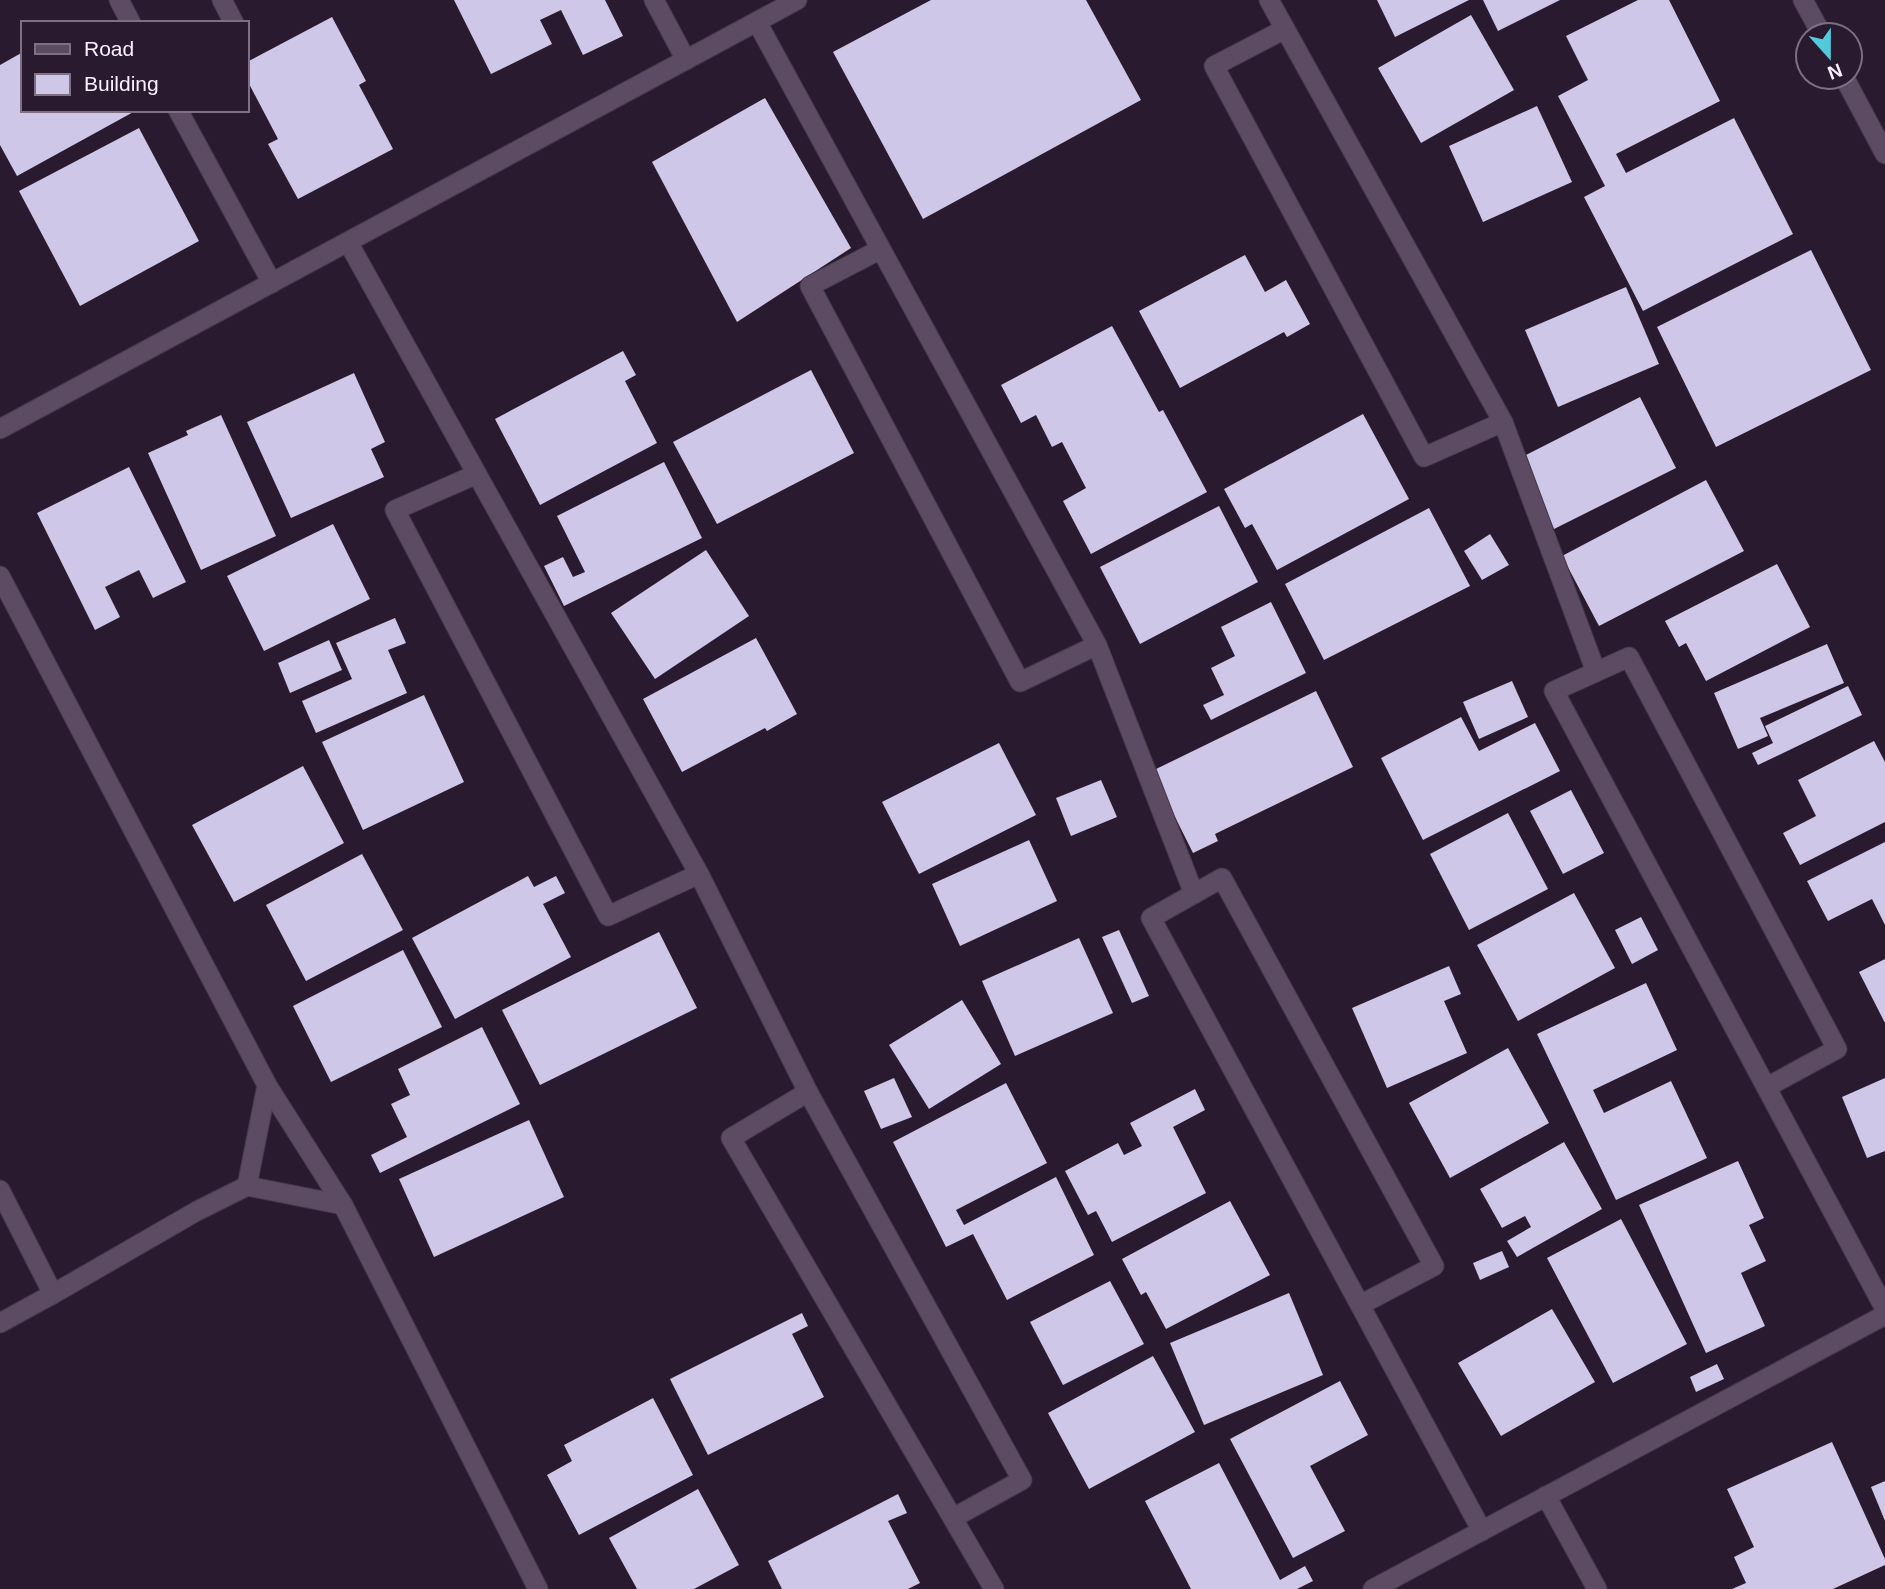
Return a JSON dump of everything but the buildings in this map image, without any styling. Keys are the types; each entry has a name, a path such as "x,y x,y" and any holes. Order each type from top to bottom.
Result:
{"street":[{"path":"119,0 130,21"},
{"path":"222,0 233,21"},
{"path":"654,0 686,60"},
{"path":"0,429 797,0"},
{"path":"1269,0 1503,422 1597,672"},
{"path":"1803,0 1814,21"},
{"path":"757,22 1097,645 1194,894"},
{"path":"1285,29 1214,66 1424,457 1503,422"},
{"path":"1851,91 1885,154"},
{"path":"179,112 272,283"},
{"path":"348,242 699,874 808,1092 1022,1480 953,1518"},
{"path":"881,249 810,286 1020,682 1097,645"},
{"path":"477,474 395,510 608,916 699,874"},
{"path":"0,576 267,1085 343,1205 538,1589"},
{"path":"1767,1087 1837,1049 1629,657 1554,691 1885,1309"},
{"path":"1360,1305 1434,1266 1223,878 1151,918 1482,1531"},
{"path":"247,1186 267,1085"},
{"path":"808,1092 731,1138 994,1589"},
{"path":"0,1323 197,1211 247,1186 343,1205"},
{"path":"0,1189 53,1294"},
{"path":"1373,1589 1885,1315"},
{"path":"1546,1496 1597,1589"}]}
